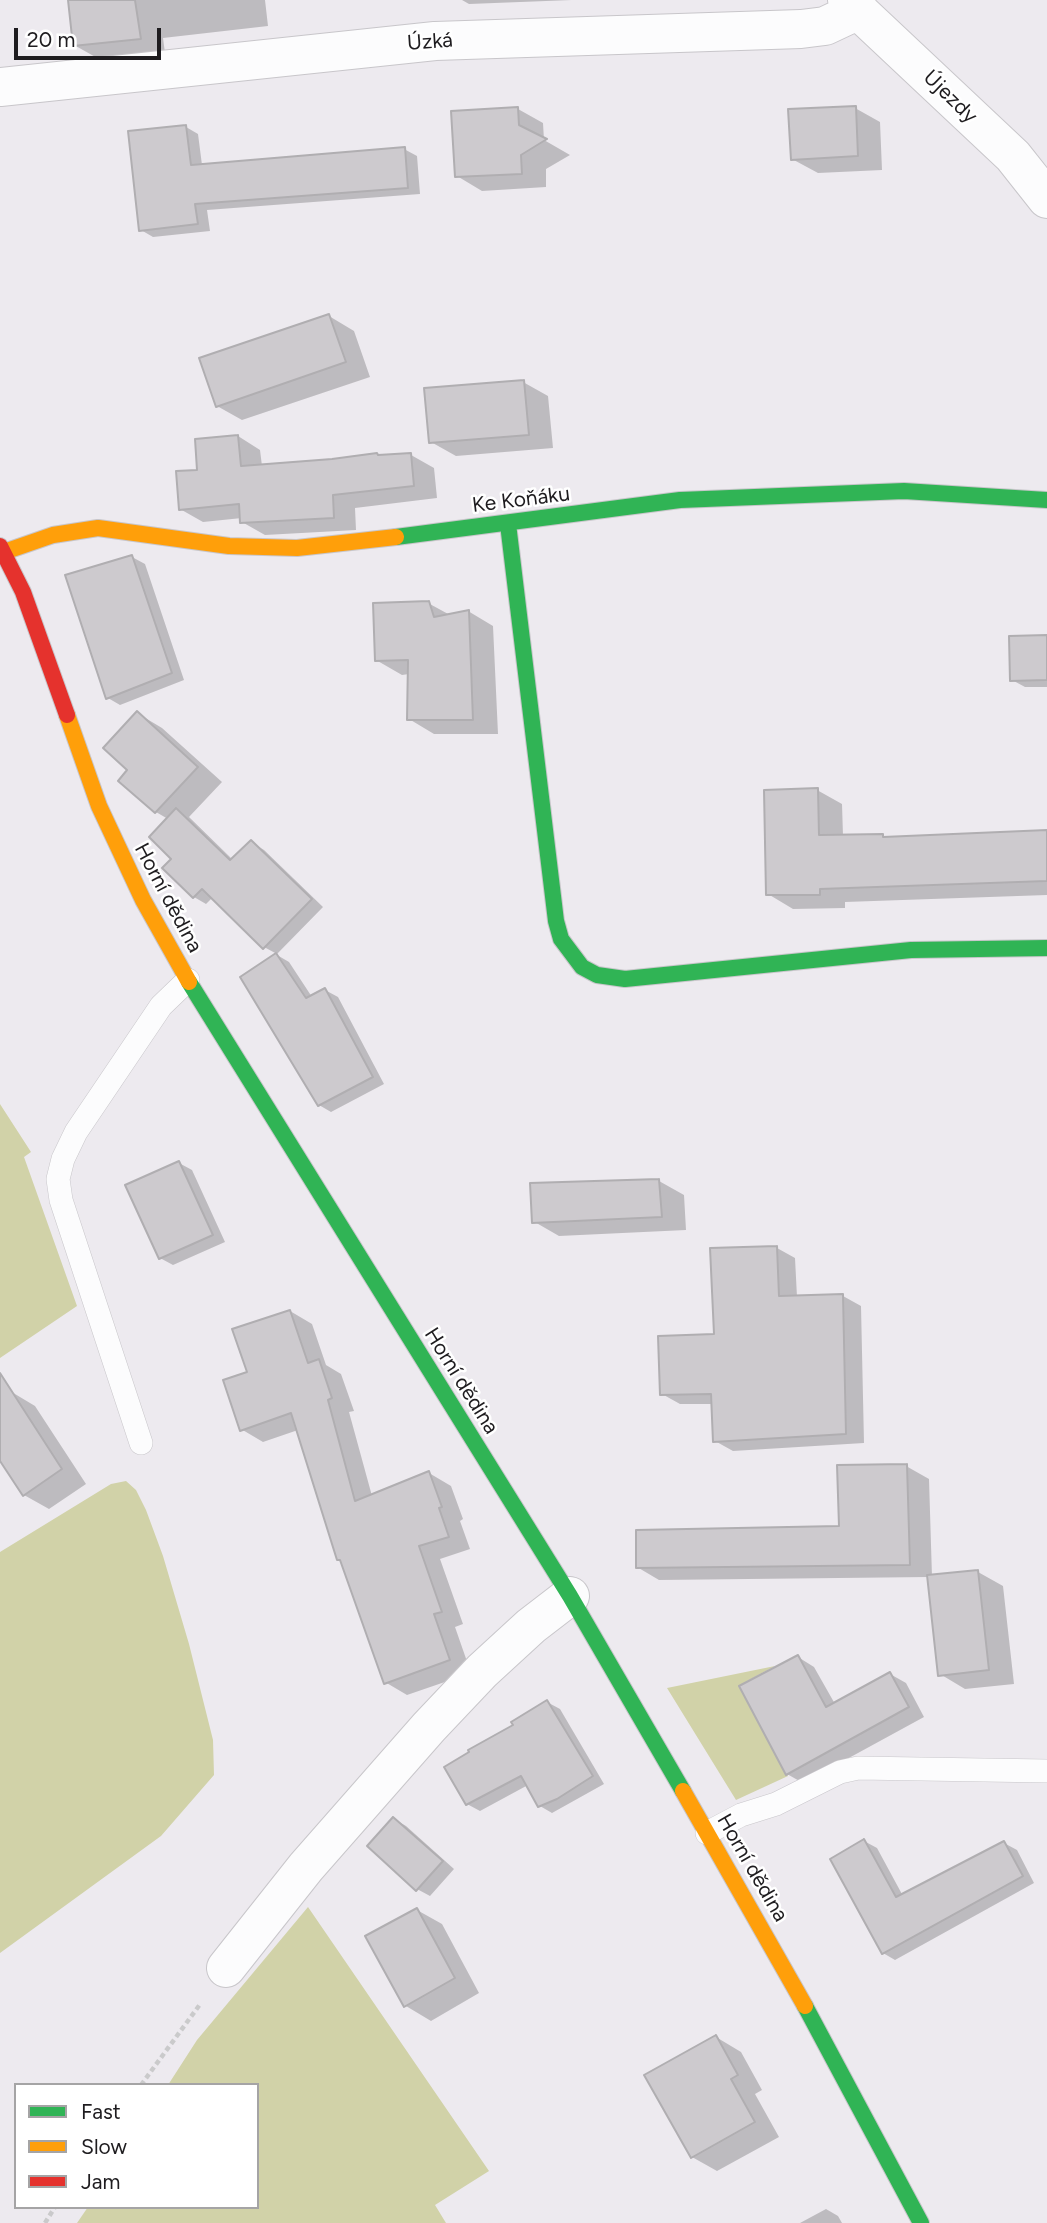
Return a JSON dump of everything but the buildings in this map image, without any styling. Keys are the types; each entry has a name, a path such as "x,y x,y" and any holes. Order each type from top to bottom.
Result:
{"street":[{"name":"Úzká","path":"0,87 435,41 802,29 825,26 853,5"},
{"name":"Újezdy","path":"853,5 1013,156 1047,199"},
{"name":"Ke Koňáku","path":"2,549 53,535 98,528 229,547 297,548 508,524 680,500 904,491 1047,500"},
{"path":"508,524 556,921 561,939 582,967 597,975 625,979 911,950 1047,948"},
{"name":"Horní dědina","path":"2,549 37,628 99,806 143,900 188,980 570,1596 779,1957 921,2223"},
{"path":"226,1968 321,1850 429,1727 482,1671 531,1626 570,1596"}],"lane":[{"path":"141,1443 61,1200 58,1179 63,1159 76,1132 161,1006 188,980"},
{"path":"707,1833 741,1815 776,1804 839,1772 858,1768 1047,1771"}],"path":[{"path":"142,2083 226,1968"}],"green space":[{"path":"0,1104 31,1152 24,1157 77,1306 0,1358"},
{"path":"126,1481 136,1490 146,1510 163,1556 213,1740 214,1775 161,1836 0,1953 0,1552 111,1484"},
{"path":"775,1666 740,1685 788,1776 736,1800 667,1688"},
{"path":"308,1907 489,2171 435,2205 446,2223 77,2223 87,2209 259,2209 259,2083 169,2083 197,2040"}],"traffic: fast":[{"path":"396,537 680,500 904,491 1047,500"},
{"path":"508,524 556,921 561,939 582,967 597,975 625,979 911,950 1047,948"},
{"path":"189,982 570,1596 683,1791"},
{"path":"805,2006 921,2223"}],"traffic: slow":[{"path":"4,552 53,535 98,528 229,546 297,548 396,537"},
{"path":"67,715 99,806 143,900 189,982"},
{"path":"683,1791 805,2006"}],"traffic: jam":[{"path":"0,546 23,592 67,715"}]}
